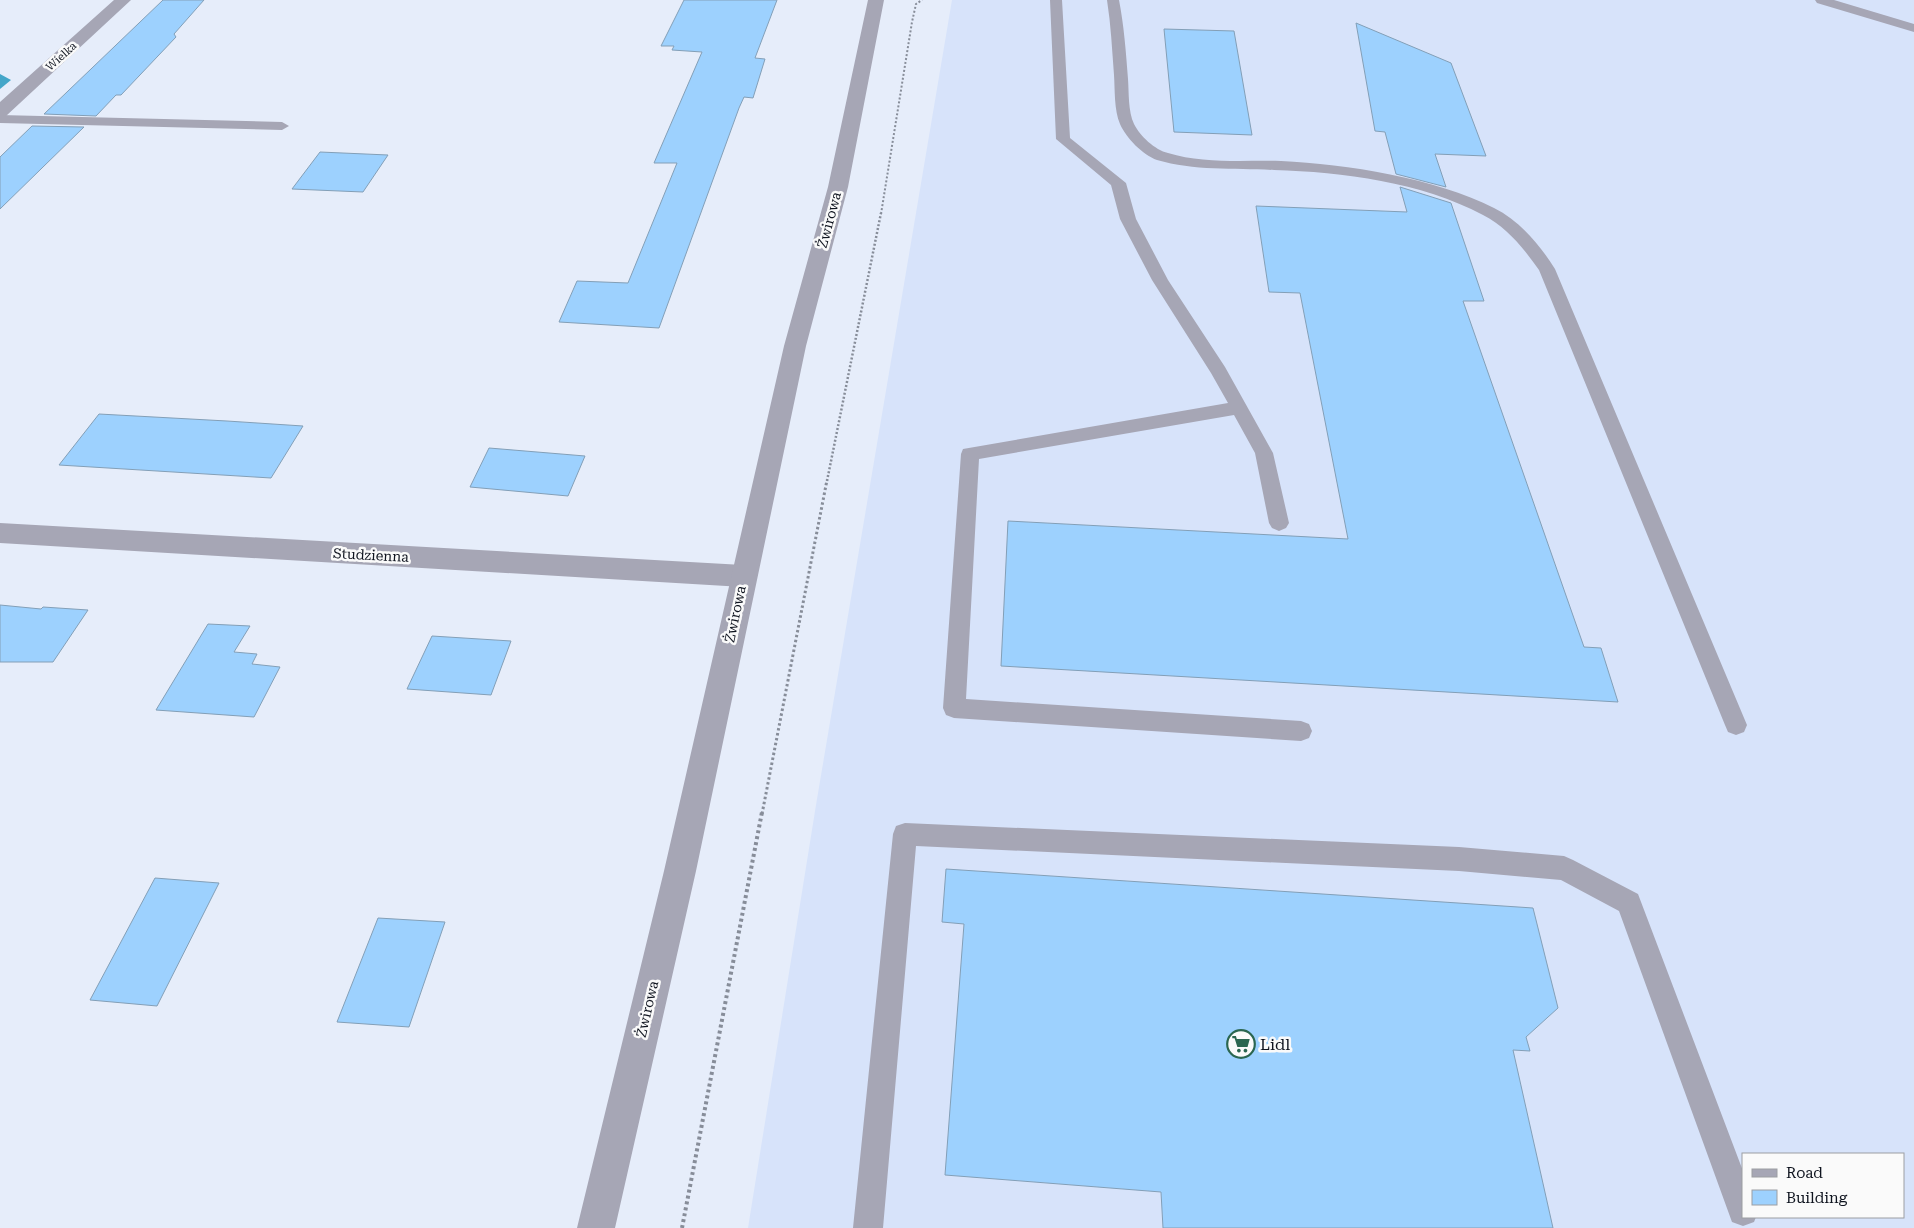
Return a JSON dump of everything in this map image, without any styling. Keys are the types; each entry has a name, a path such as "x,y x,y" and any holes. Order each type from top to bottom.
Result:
{"street":[{"name":"Wielka","path":"0,112 123,0"},
{"name":"Żwirowa","path":"596,1228 680,871 743,576 796,346 838,187 876,0"},
{"name":"Studzienna","path":"0,533 743,576"}],"lane":[{"path":"1056,0 1063,139 1118,183 1128,218 1148,259 1218,370 1264,453 1279,523"},
{"path":"1113,0 1117,22 1122,98 1127,124 1142,144 1160,156 1185,162 1290,166 1382,177 1450,195 1490,212 1526,240 1547,269 1736,725"},
{"path":"1821,0 1914,28"},
{"path":"0,119 282,126"},
{"path":"1239,408 970,454 954,708 1301,731"},
{"path":"868,1228 905,834 1459,859 1564,868 1629,904 1742,1208"}],"path":[{"path":"682,1228 848,369 886,188 912,22 916,4 922,0"}],"shaded area":[{"path":"952,0 1914,0 1914,1228 748,1228 816,805"}],"building":[{"path":"163,0 204,0 174,34 176,37 121,95 116,95 96,116 44,114"},
{"path":"684,0 777,0 755,58 765,59 753,98 744,97 739,108 659,328 559,322 577,281 628,283 677,163 654,163 702,52 672,50 674,46 661,46"},
{"path":"1356,23 1451,63 1486,156 1435,154 1446,187 1396,174 1385,132 1375,131"},
{"path":"1164,29 1234,31 1252,135 1174,132"},
{"path":"32,126 84,127 0,209 0,157"},
{"path":"320,152 388,155 363,192 292,189"},
{"path":"1400,187 1451,203 1484,301 1463,301 1584,647 1601,648 1618,702 1001,666 1008,521 1348,539 1300,293 1269,292 1256,206 1407,212"},
{"path":"99,414 303,426 271,478 59,465"},
{"path":"489,448 585,456 568,496 470,487"},
{"path":"0,605 41,609 43,607 88,610 53,662 0,662"},
{"path":"208,624 250,626 234,652 257,654 252,664 280,667 254,717 156,710"},
{"path":"432,636 511,641 491,695 407,689"},
{"name":"Lidl","path":"946,869 1533,908 1558,1008 1526,1037 1530,1051 1513,1050 1553,1228 1163,1228 1161,1192 945,1175 964,924 942,922"},
{"path":"155,878 219,883 157,1006 90,1000"},
{"path":"378,918 445,922 409,1027 337,1022"}],"waterway":[{"path":"0,77 6,80 0,86"}],"place":[{"name":"Lidl","path":"1241,1044"}]}
